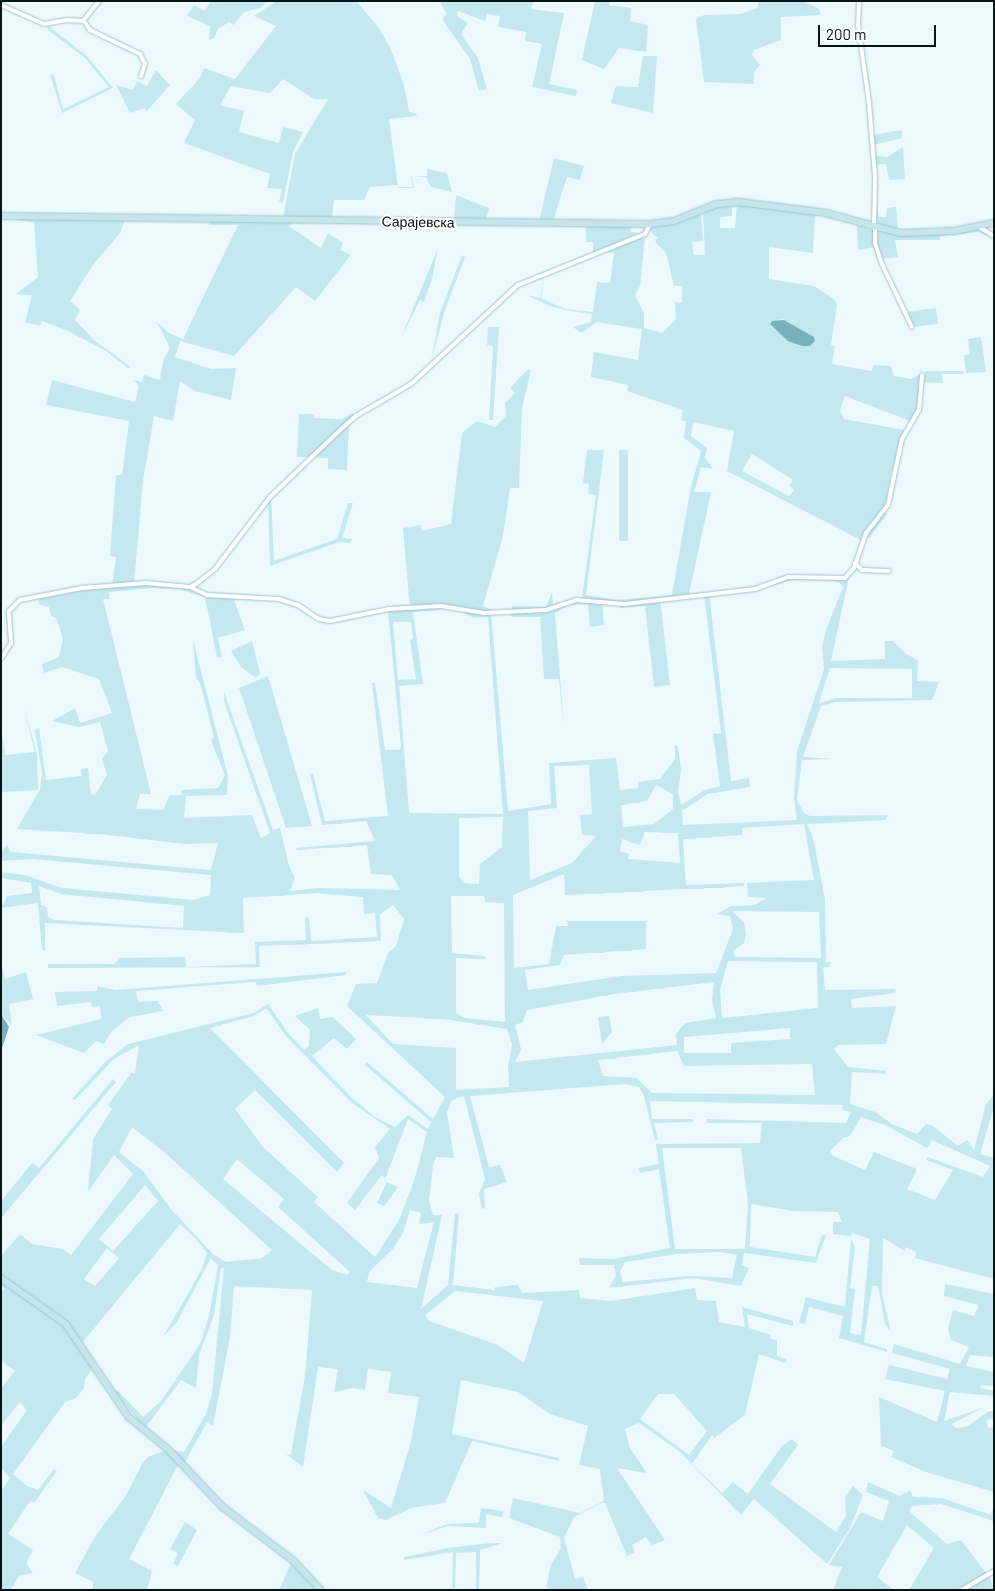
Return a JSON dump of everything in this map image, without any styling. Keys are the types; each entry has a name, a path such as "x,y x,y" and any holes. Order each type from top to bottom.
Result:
{"main road":[{"name":"Сарајевска","path":"1,216 650,224 674,221 716,204 739,202 826,213 875,228 910,233 979,227 994,223"},
{"path":"1,1278 66,1324 129,1417 168,1449 195,1480 246,1527 294,1561 322,1590"}],"street":[{"path":"84,21 99,1"},
{"path":"859,1 858,25 869,102 875,177 875,228 879,257 912,327"},
{"path":"1,5 40,23 84,21"},
{"path":"84,21 92,31 140,54 145,64 141,76"},
{"path":"190,588 215,569 259,508 338,432 356,416 411,384 527,280 645,234 650,224"},
{"path":"979,227 994,236"},
{"path":"1,659 10,643 9,611 20,600 69,590 146,583 190,588 207,595 280,599 298,605 319,619 330,621 379,611 433,606 492,613 551,610 576,600 625,604 755,589 788,576 842,578 852,571 863,539 890,499 902,439 919,410 922,375"},
{"path":"855,563 862,570 889,571"},
{"path":"962,1590 994,1571"}],"shaded area":[{"path":"211,1 268,1 260,8 244,12 234,25 229,22 218,29 214,38 209,40 210,26 187,16 194,5 205,11"},
{"path":"356,1 376,24 390,47 404,85 409,112 416,113 417,116 389,119 398,187 413,187 412,176 414,188 398,188 397,185 370,187 364,200 334,200 332,218 283,218 295,154 328,99 314,99 283,79 270,93 231,86 220,105 244,111 239,132 279,143 283,127 303,132 293,152 283,203 279,202 282,189 267,188 270,174 184,143 195,120 176,104 200,78 204,68 235,79 276,26 254,16 275,2"},
{"path":"439,1 534,1 531,9 564,13 549,84 577,90 576,96 532,87 542,44 525,41 526,32 498,27 500,16 487,14 485,21 458,11 457,16 468,23 461,34 478,58 487,89 479,91 470,59 442,19 447,14"},
{"path":"595,1 610,1 609,5 631,8 630,21 648,25 646,52 619,48 604,69 582,60"},
{"path":"759,1 803,1 819,9 821,15 781,17 781,40 754,50 752,55 760,65 754,72 754,84 704,82 696,19 704,15 741,14 757,8"},
{"path":"47,25 87,56 113,88 62,113 50,74 54,76 63,109 109,87 85,58 48,30"},
{"path":"643,56 657,56 653,113 611,103 616,86 638,87"},
{"path":"156,70 170,85 146,112 145,108 130,113 116,85 133,90 137,81 147,86"},
{"path":"902,130 902,138 873,145 872,135"},
{"path":"903,147 905,179 889,180 886,164 875,165 873,155 887,157"},
{"path":"554,158 584,166 580,180 567,177 553,221 539,221"},
{"path":"427,169 447,173 452,192 431,187 426,177 412,176 427,176"},
{"path":"456,195 489,208 486,220 454,220"},
{"path":"732,203 732,216 720,217 720,228 735,228 737,203 815,214 813,253 769,247 769,279 814,286 834,299 837,305 831,345 835,346 832,364 871,371 874,365 891,366 894,376 912,379 920,374 921,367 917,409 910,421 845,396 840,410 844,419 904,430 891,474 884,513 888,513 869,538 863,537 861,540 727,471 734,431 693,422 691,436 707,448 705,457 713,469 701,467 694,492 711,492 689,594 660,598 670,685 654,687 645,606 620,608 620,604 602,602 604,625 590,627 588,604 569,605 555,613 564,728 559,679 544,679 540,617 513,617 504,612 512,610 512,606 546,607 552,592 553,606 582,598 596,495 588,494 589,484 583,483 587,450 604,450 586,595 617,600 672,595 690,491 701,451 684,438 686,421 681,420 683,410 627,391 628,385 591,377 594,352 638,360 642,329 597,322 581,333 573,327 591,322 592,314 565,310 550,306 527,295 540,298 544,274 541,298 565,309 593,312 597,282 610,283 614,253 602,252 645,237 640,286 635,295 644,313 644,328 662,333 676,319 675,302 682,303 682,286 674,286 666,253 657,244 655,240 658,238 650,231 651,227 671,224 701,212 703,241 692,242 694,255 705,255 703,211","holes":["782,319 812,336 815,341 810,346 801,346 786,338 774,327 776,321","752,454 793,480 789,486 794,490 789,496 742,471"]},
{"path":"896,207 898,231 878,225 877,209 879,217 886,217 887,208"},
{"path":"1,218 125,220 120,233 93,265 70,301 80,310 75,320 94,340 131,367 128,368 106,351 68,331 42,321 40,326 25,322 32,295 16,294 38,277 34,222"},
{"path":"209,221 295,222 289,226 321,248 328,233 343,243 340,250 351,255 315,301 296,287 234,356 180,341 175,357 211,369 236,368 231,400 195,391 180,381 173,421 154,416 143,481 134,583 112,586 116,557 110,556 116,475 122,475 129,421 46,405 52,380 135,402 139,386 134,380 142,382 144,375 160,380 163,361 170,348 157,322 169,333 183,339 238,225 209,225"},
{"path":"586,225 632,226 630,231 638,233 593,253 593,242 586,242"},
{"path":"857,225 873,231 874,247 858,250"},
{"path":"977,229 994,239 978,232 940,236 940,240 895,240 898,257 881,259 876,246 878,231 906,235"},
{"path":"438,248 432,279 424,302 420,300 401,338"},
{"path":"462,255 465,257 444,313 431,363 440,313"},
{"path":"936,308 938,324 910,327 908,311"},
{"path":"784,320 814,337 815,341 810,346 802,346 788,341 770,324 772,321"},
{"path":"488,327 499,327 493,420 489,420 493,346 487,345"},
{"path":"981,337 986,372 966,373 964,355 970,354 968,339"},
{"path":"528,369 531,370 522,408 519,488 510,488 503,536 483,606 494,611 491,612 508,811 551,804 549,763 616,758 620,790 638,788 638,782 660,779 675,759 675,746 678,746 681,770 678,792 681,805 705,790 720,786 713,734 721,733 704,594 709,593 731,781 749,778 750,787 707,794 682,811 683,825 797,820 794,799 797,751 824,669 822,646 826,630 843,587 839,582 825,580 793,580 773,585 781,578 849,577 831,661 885,659 885,641 893,641 906,654 918,660 917,681 939,682 932,700 835,702 821,706 803,757 835,759 802,760 797,800 804,813 810,816 888,815 886,820 807,824 813,837 825,899 826,962 831,962 829,967 823,968 825,990 896,989 895,993 851,999 852,1008 896,1006 886,1044 838,1045 834,1049 848,1067 886,1071 886,1074 852,1072 850,1104 875,1112 892,1124 917,1134 926,1124 933,1126 958,1146 967,1140 974,1150 986,1104 994,1094 994,1106 980,1154 994,1158 994,1279 915,1258 916,1252 906,1247 905,1251 883,1238 882,1293 891,1332 885,1324 878,1286 872,1286 864,1342 887,1349 887,1352 839,1338 843,1316 809,1307 805,1324 799,1323 806,1297 845,1307 851,1239 855,1247 850,1288 855,1289 850,1333 861,1335 870,1239 852,1233 851,1236 833,1234 833,1222 842,1222 838,1212 793,1211 751,1204 750,1247 815,1257 822,1235 826,1235 816,1263 744,1253 742,1265 749,1268 741,1286 693,1278 609,1288 616,1275 614,1265 580,1265 579,1258 613,1259 670,1248 659,1169 640,1173 638,1168 659,1164 656,1144 760,1143 762,1123 707,1123 706,1119 846,1123 851,1112 842,1110 843,1105 650,1101 652,1119 693,1119 693,1122 654,1123 658,1140 655,1140 644,1096 639,1087 625,1084 470,1096 489,1167 500,1165 507,1182 484,1189 485,1208 482,1209 479,1194 485,1179 464,1096 452,1100 447,1112 454,1158 436,1157 433,1165 429,1201 433,1215 442,1215 421,1309 448,1285 455,1214 459,1213 453,1285 495,1290 495,1287 517,1285 523,1293 579,1290 580,1298 611,1301 695,1288 697,1300 716,1301 719,1322 745,1327 742,1307 793,1321 793,1326 747,1314 749,1328 771,1335 770,1339 777,1340 777,1356 787,1360 785,1363 759,1354 745,1415 714,1438 712,1435 692,1464 722,1493 733,1482 748,1494 782,1446 792,1439 798,1445 770,1484 836,1532 846,1516 845,1498 853,1486 863,1495 850,1528 827,1564 754,1499 741,1515 679,1451 639,1423 625,1429 630,1448 647,1473 617,1468 665,1540 652,1545 646,1537 632,1545 635,1552 627,1556 605,1503 602,1503 574,1517 564,1538 575,1579 583,1577 588,1590 550,1590 546,1587 551,1565 561,1548 560,1537 509,1518 513,1498 580,1513 604,1501 600,1469 579,1465 588,1426 550,1414 518,1392 461,1380 452,1434 559,1458 559,1461 472,1441 445,1503 411,1508 386,1520 378,1518 363,1490 391,1508 411,1442 419,1397 388,1393 391,1372 368,1369 365,1390 353,1388 334,1392 338,1369 318,1367 303,1467 286,1454 291,1455 305,1376 312,1290 234,1286 230,1337 213,1426 207,1422 184,1464 174,1450 184,1452 206,1414 212,1394 224,1268 221,1268 214,1315 199,1355 196,1388 181,1380 145,1428 114,1391 117,1390 143,1417 161,1401 200,1344 209,1316 218,1265 211,1258 177,1322 163,1337 202,1269 207,1253 195,1238 180,1224 83,1342 59,1315 1,1275 1,1256 20,1234 32,1244 63,1249 71,1255 133,1174 114,1155 88,1192 93,1139 112,1109 108,1105 132,1072 135,1074 139,1045 114,1059 75,1100 72,1099 106,1061 128,1044 254,1013 268,1004 288,1033 304,1050 309,1046 310,1030 295,1016 318,1008 320,1019 333,1017 356,1039 347,1049 334,1038 312,1056 352,1098 375,1117 395,1127 408,1115 428,1129 431,1122 365,1065 367,1062 433,1119 445,1097 347,1006 356,984 377,983 388,953 396,946 404,919 393,905 380,914 381,941 259,946 260,967 48,968 48,964 114,964 120,958 185,957 186,967 256,964 255,942 306,940 305,918 309,917 311,941 377,937 375,913 364,914 363,897 316,893 243,898 244,933 45,923 45,950 42,950 38,903 1,908 7,896 32,893 31,883 1,878 1,872 25,875 62,888 194,900 210,895 211,875 32,859 1,861 1,851 7,845 11,852 211,870 218,843 184,844 100,834 17,829 40,789 42,773 35,730 39,728 46,780 82,776 81,769 88,768 91,794 95,795 107,775 102,759 108,751 100,722 79,727 52,721 75,708 80,723 112,713 99,679 62,667 44,673 42,664 59,657 63,638 56,618 51,616 49,607 40,605 37,597 86,589 151,584 187,588 204,595 233,597 245,630 218,638 222,658 217,657 205,597 179,589 154,588 109,592 110,599 103,599 151,794 140,794 136,809 163,810 170,795 182,795 181,790 218,788 225,775 211,741 214,737 200,683 196,678 193,640 228,776 227,795 186,796 184,818 252,815 261,838 270,833 224,701 224,692 273,830 280,828 289,866 295,878 290,891 317,888 400,890 392,875 371,874 367,845 297,850 296,848 375,841 366,821 322,825 310,774 313,774 325,821 388,816 372,683 375,683 385,750 399,750 401,746 388,611 410,609 403,528 421,525 422,531 451,524 462,433 477,421 495,427 506,416 505,403 515,393 510,388","holes":["454,608 474,618 488,617 503,814 409,813 399,686 423,684 413,612","393,622 411,622 413,639 410,640 416,679 398,680","830,668 912,669 912,698 836,698 819,703","589,765 592,814 580,815 582,835 596,836 572,863 530,880 528,811 557,808 554,766","656,785 673,794 673,809 654,824 623,827 621,805 647,801","503,817 502,847 480,864 479,884 465,883 459,876 459,818","804,824 814,880 747,883 748,897 767,898 754,905 731,906 717,914 730,916 733,929 716,973 621,976 528,990 525,970 560,965 564,955 646,949 646,921 567,921 568,926 556,926 549,964 514,968 513,895 564,874 565,895 744,886 744,883 686,885 683,839 742,835 742,828","645,832 678,833 680,863 628,859 629,854 620,851 622,839 640,845","39,886 61,894 184,906 183,928 54,920 48,917 47,907 41,905","451,896 484,896 485,902 504,903 505,1022 465,1018 456,1013 456,958 485,959 485,956 452,953","732,911 819,912 821,958 735,957 733,951 744,943 746,934 744,922","728,961 817,962 818,1008 722,1018 720,990","714,982 712,1000 716,1018 685,1023 676,1034 677,1045 515,1062 521,1049 515,1025 523,1022 527,1010 614,994","266,1008 286,1036 351,1102 390,1129 375,1147 379,1158 347,1203 355,1210 382,1175 385,1179 408,1119 427,1132 414,1181 399,1220 375,1257 314,1202 318,1197 263,1147 235,1109 255,1090 337,1172 344,1163 210,1028 254,1016","366,1015 444,1019 507,1029 512,1045 508,1067 509,1087 456,1090 456,1048 393,1044","790,1028 790,1039 731,1043 731,1053 684,1053 684,1037","677,1051 684,1066 812,1064 815,1095 652,1093 637,1078 603,1076 598,1060","861,1117 887,1126 927,1148 932,1140 990,1166 983,1177 928,1157 926,1160 953,1170 935,1200 907,1189 917,1169 874,1152 865,1170 833,1156 830,1151 843,1138 850,1136","132,1127 164,1152 272,1250 262,1258 226,1262 213,1254 170,1208 144,1172 119,1152","662,1148 741,1148 748,1204 745,1249 675,1249","237,1159 284,1199 278,1207 350,1272 347,1275 332,1270 223,1179","145,1185 158,1201 113,1251 99,1239","410,1210 421,1213 419,1224 434,1222 417,1288 367,1282 369,1272 393,1249 403,1233","107,1248 119,1258 95,1286 84,1279","719,1252 737,1255 732,1278 690,1276 623,1282 620,1272 625,1262 677,1254","455,1291 543,1301 524,1363 498,1345 429,1321 425,1315","658,1394 674,1394 707,1431 689,1455 640,1419"]},
{"path":"925,371 963,371 964,374 942,374 943,383 924,382"},
{"path":"352,413 357,417 349,423 347,470 328,469 328,458 297,457 299,414 314,414 314,418 342,419"},
{"path":"619,450 628,450 628,541 619,541"},
{"path":"271,497 274,561 337,539 348,503 353,503 342,538 352,539 350,543 339,542 270,566 268,500"},
{"path":"252,641 260,674 256,678 241,667 231,651"},
{"path":"268,676 312,826 286,828 239,688"},
{"path":"23,704 37,754 38,790 1,792 1,726 5,755 35,752"},
{"path":"1,961 5,979 26,972 33,999 9,1004 12,1025 1,1014"},
{"path":"346,972 346,975 257,986 255,982 136,991 138,1002 158,1001 163,1011 130,1017 111,1032 104,1044 96,1041 84,1053 36,1035 101,1019 100,1006 92,1007 91,1002 57,1006 55,992 97,991 97,986 116,990"},
{"path":"1,1014 9,1027 1,1051"},
{"path":"609,1016 612,1032 602,1044 598,1017"},
{"path":"113,1079 116,1082 1,1218 1,1201 32,1163 39,1168"},
{"path":"387,1182 398,1187 384,1206 377,1203"},
{"path":"1,1279 58,1317 94,1366 85,1379 84,1388 76,1398 65,1402 13,1474 27,1486 38,1490 54,1469 57,1471 34,1503 30,1501 8,1534 33,1550 26,1563 33,1573 19,1576 11,1590 1,1590 1,1491 10,1478 1,1468 1,1447 27,1410 20,1402 1,1426 1,1388 15,1371 1,1361 1,1293 5,1289 1,1285"},
{"path":"945,1284 994,1294 994,1357 970,1355 966,1366 994,1372 994,1386 981,1385 980,1388 994,1391 994,1396 950,1392 944,1421 982,1408 952,1424 956,1428 968,1426 989,1411 994,1411 994,1419 986,1420 988,1428 994,1427 994,1492 926,1472 891,1457 894,1451 881,1446 879,1397 937,1422 945,1391 885,1379 889,1365 947,1379 950,1369 892,1353 894,1344 960,1364 969,1347 951,1340 948,1328 953,1310 974,1316 979,1305 944,1296"},
{"path":"166,1450 179,1463 129,1559 152,1571 147,1590 93,1590 93,1582 75,1573 96,1535 125,1497 142,1464 148,1457"},
{"path":"868,1482 900,1496 910,1490 913,1497 942,1498 991,1515 994,1505 994,1524 991,1520 941,1504 912,1506 909,1511 947,1544 961,1540 986,1573 956,1590 909,1590 934,1548 907,1525 877,1577 894,1590 833,1590 842,1567 829,1565 861,1512 883,1521 889,1501 866,1492"},
{"path":"481,1508 504,1511 502,1517 486,1514 486,1528 448,1526 420,1535 447,1524 479,1523"},
{"path":"185,1522 197,1530 178,1566 173,1564 178,1553 170,1549"},
{"path":"503,1543 480,1550 479,1590 476,1590 476,1552 456,1553 455,1588 452,1588 453,1552 404,1560 404,1557 448,1548"},
{"path":"292,1561 318,1586 317,1590 279,1590"},
{"path":"989,1575 994,1590 965,1590"}]}
